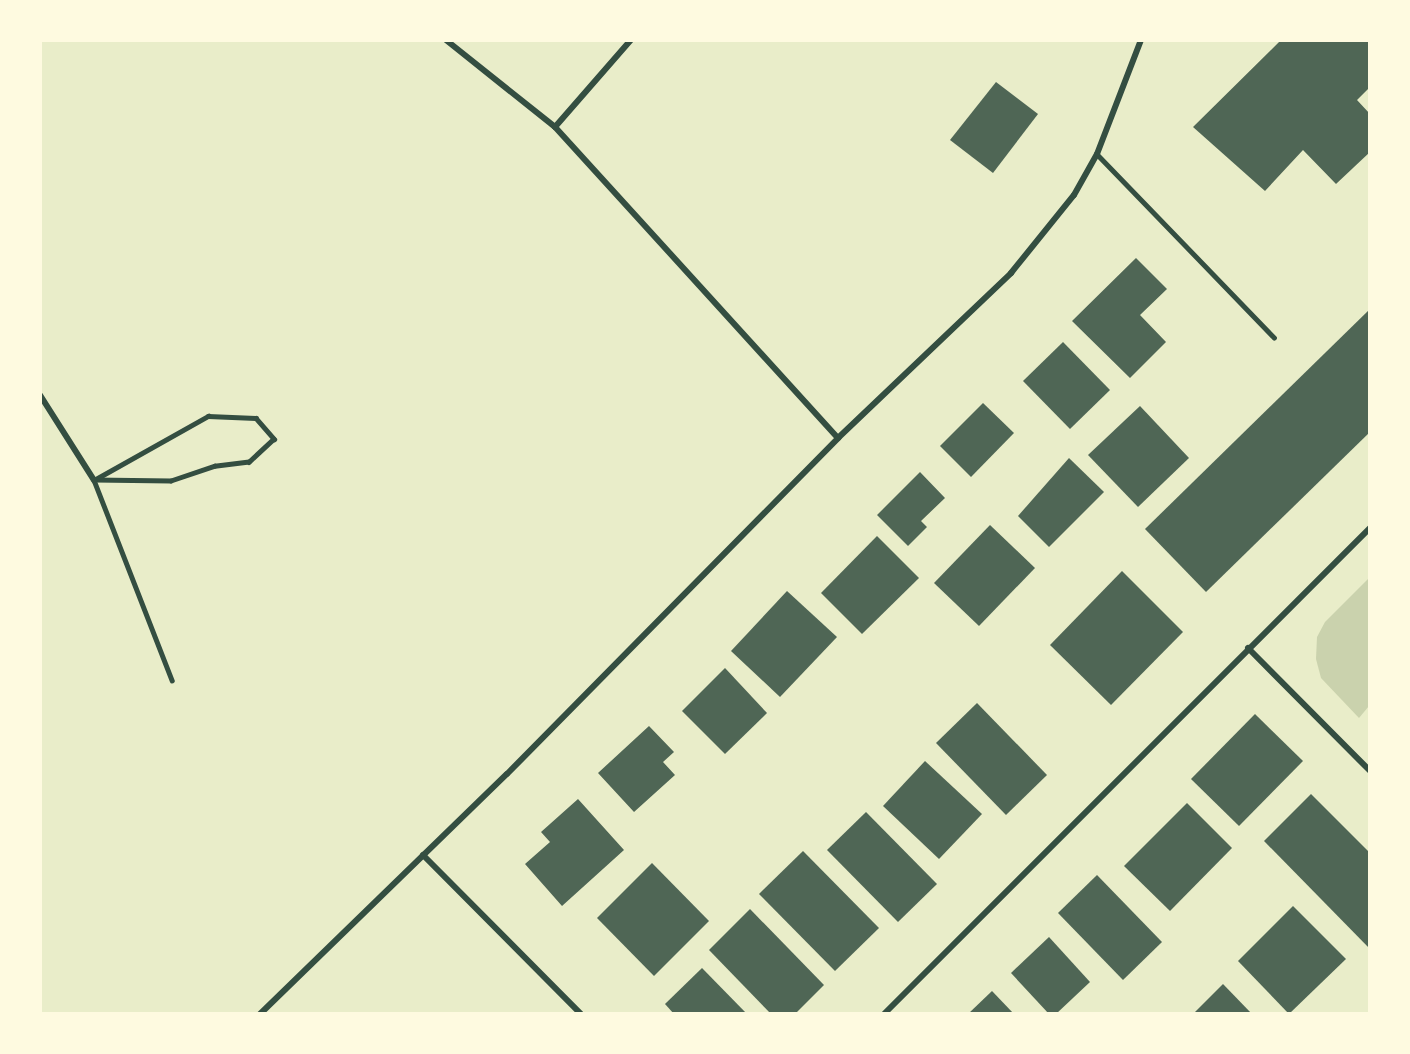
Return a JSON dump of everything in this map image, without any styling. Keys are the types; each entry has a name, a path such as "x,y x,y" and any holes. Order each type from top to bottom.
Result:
{"street":[{"path":"446,40 555,127 838,438"},
{"path":"555,127 632,40"},
{"path":"260,1014 423,855 838,438 1011,273 1074,195 1097,154 1141,40"},
{"path":"40,395 94,480"},
{"path":"884,1014 1370,528"},
{"path":"1248,648 1370,771"},
{"path":"423,855 581,1014"}],"lane":[{"path":"1097,154 1274,338"},
{"path":"207,416 256,418 274,439 249,462 215,466 171,481 94,480 207,416"},
{"path":"94,480 172,680"}],"green space":[{"path":"1369,578 1369,706 1359,718 1321,678 1316,659 1317,637 1325,622"}],"building":[{"path":"1281,40 1370,40 1370,87 1357,100 1370,114 1370,152 1336,184 1303,150 1265,191 1193,127"},
{"path":"996,82 1038,114 993,173 950,140"},
{"path":"1136,258 1167,289 1140,315 1166,342 1130,378 1072,321"},
{"path":"1370,309 1370,432 1206,592 1145,529"},
{"path":"1063,342 1110,390 1070,429 1023,381"},
{"path":"983,403 1014,433 971,477 940,446"},
{"path":"1140,406 1189,458 1138,507 1088,455"},
{"path":"1069,458 1104,492 1049,547 1018,516"},
{"path":"920,472 945,498 921,521 927,527 908,546 877,515"},
{"path":"990,525 1035,568 979,626 934,583"},
{"path":"877,536 919,578 862,634 821,593"},
{"path":"1122,571 1183,632 1111,705 1050,645"},
{"path":"787,591 837,637 780,697 731,651"},
{"path":"725,668 767,713 725,754 682,711"},
{"path":"977,703 1047,775 1006,815 936,743"},
{"path":"1255,714 1303,761 1239,826 1191,779"},
{"path":"649,726 674,752 663,762 675,775 634,812 598,773"},
{"path":"925,761 982,814 939,859 883,806"},
{"path":"1311,794 1370,853 1370,949 1264,841"},
{"path":"578,799 624,850 562,906 525,864 550,842 541,832"},
{"path":"1187,803 1232,848 1170,911 1124,866"},
{"path":"866,812 937,884 898,922 827,850"},
{"path":"803,851 879,928 835,971 759,894"},
{"path":"652,863 709,921 654,976 597,918"},
{"path":"1097,875 1162,942 1123,980 1058,913"},
{"path":"1293,906 1346,959 1289,1014 1238,961"},
{"path":"750,909 824,985 795,1014 771,1014 709,950"},
{"path":"1049,937 1090,982 1056,1014 1049,1014 1011,973"},
{"path":"702,968 747,1014 674,1014 665,1004"},
{"path":"1223,984 1252,1014 1193,1014"},
{"path":"992,991 1014,1014 968,1014"}]}
